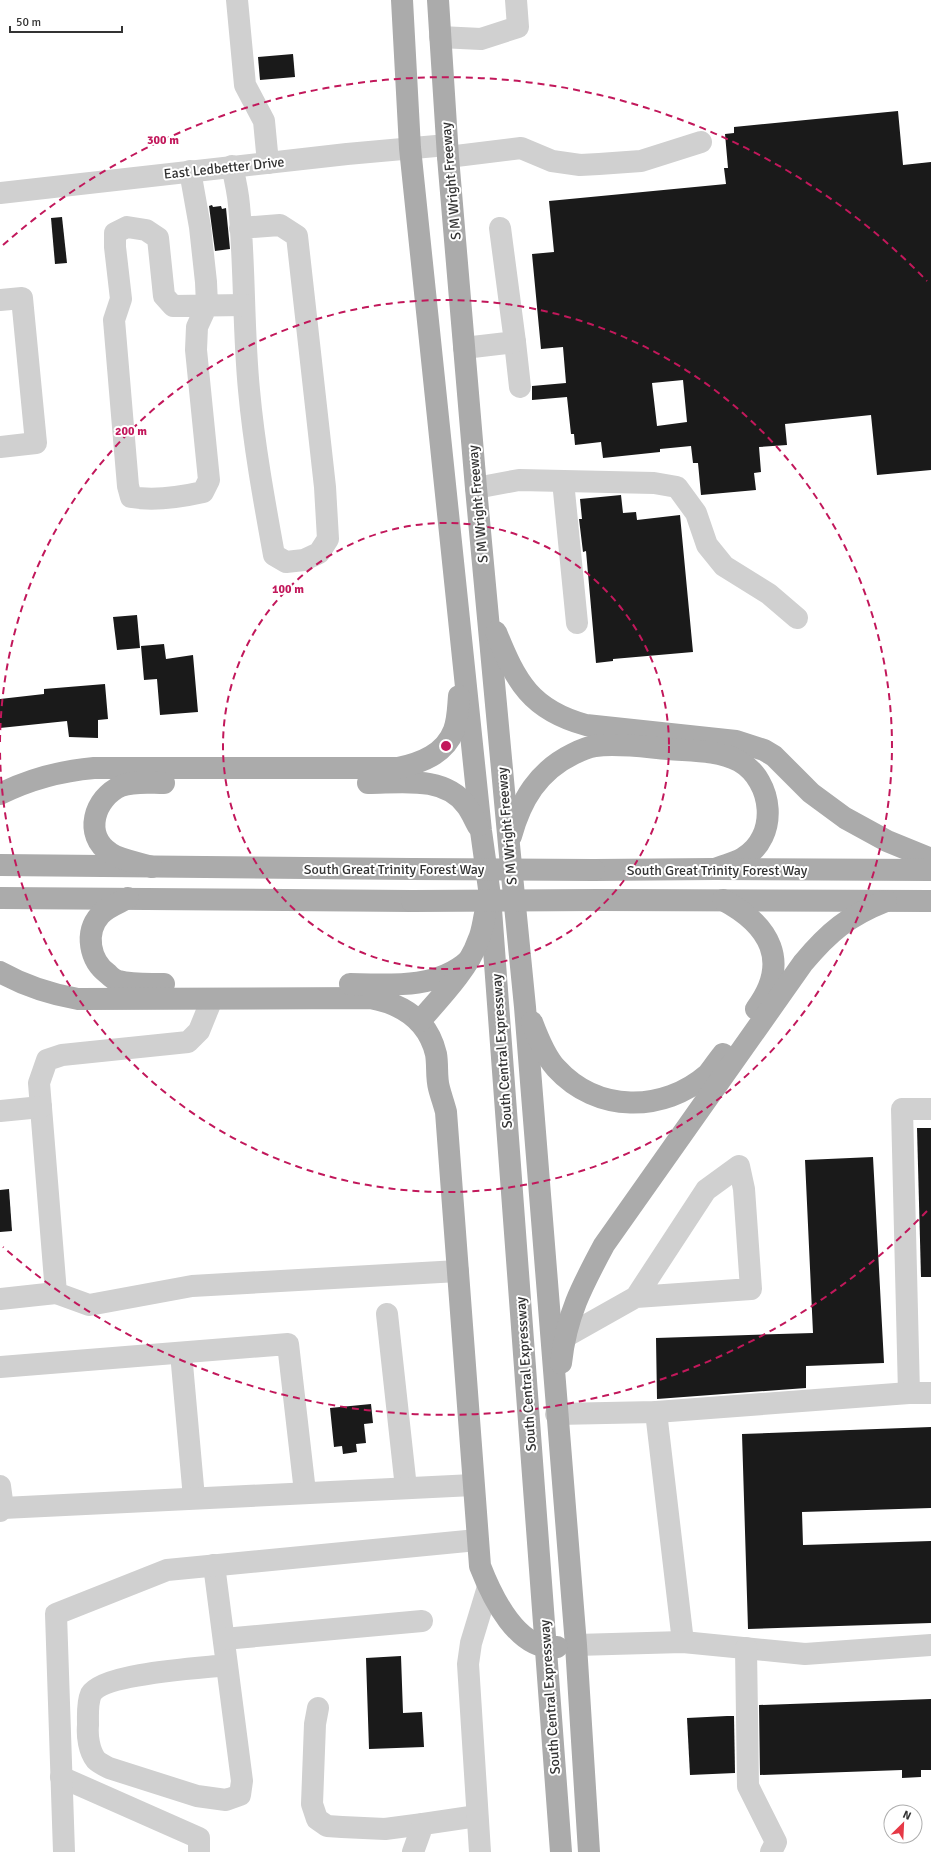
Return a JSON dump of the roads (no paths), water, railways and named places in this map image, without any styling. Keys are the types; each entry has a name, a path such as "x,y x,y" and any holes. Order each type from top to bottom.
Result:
{"main road":[{"name":"S M Wright Freeway","path":"402,0 410,148 481,831 490,896"},
{"name":"S M Wright Freeway","path":"438,0 448,151 476,488 525,1007"},
{"path":"487,609 506,658 517,679 534,700 552,713 567,720 586,725 736,741 757,747 774,756 812,793 845,818 887,842 931,858"},
{"path":"0,794 39,777 68,770 94,768 398,768 416,764 432,756 447,742 454,729 464,667"},
{"path":"509,844 517,815 535,782 561,760 576,752 593,746 611,744 716,753 740,762 751,772 761,785 767,798 768,810 766,825 762,837 756,846 744,858 715,869"},
{"path":"152,866 111,854 102,847 97,838 94,827 95,814 100,803 110,792 122,786 137,783 435,784 447,788 466,804 481,831"},
{"name":"South Great Trinity Forest Way","path":"0,865 594,870 931,870"},
{"path":"424,1017 469,960 478,942 490,896"},
{"name":"South Central Expressway","path":"490,896 561,1852"},
{"path":"0,898 412,901 931,901"},
{"path":"128,898 109,907 100,915 93,926 90,940 96,962 104,971 117,981 135,984 415,983 444,977 460,968 469,960"},
{"path":"525,1007 541,1045 556,1068 573,1084 591,1094 614,1102 635,1103 659,1100 687,1088 709,1072 762,1001 769,986 773,954 768,939 758,925 742,910 723,900"},
{"path":"556,1412 565,1337 573,1307 586,1278 604,1245 803,963 821,942 844,922 865,910 886,902"},
{"path":"0,972 37,989 78,999 370,998 399,1006 411,1013 424,1017"},
{"path":"383,984 408,994 424,1017 436,1055 438,1088 446,1112 480,1566 488,1587 502,1611 519,1633 547,1648 576,1644"},
{"name":"South Central Expressway","path":"525,1007 556,1412 576,1644 589,1852"}],"street":[{"path":"237,0 245,85 264,122 268,163"},
{"path":"440,37 480,39 518,27 516,0"},
{"name":"East Ledbetter Drive","path":"0,193 232,166 410,148 448,151 521,148 552,161 580,165 641,161 701,142"},
{"path":"232,166 239,205 240,228 244,305 248,390 274,555 286,562 304,560 319,553 328,539 326,487 297,236 280,225 240,228"},
{"path":"190,171 200,227 207,306 197,327 196,350 209,480 203,492 186,496 131,497 128,486 114,320 121,299 115,247 115,233 127,227 146,230 158,238 164,296 173,306 207,306 244,305"},
{"path":"500,228 516,342 520,387"},
{"path":"0,300 22,298 36,443 0,446"},
{"path":"464,348 516,342"},
{"path":"476,488 519,480 654,483 677,487 696,513 707,545 724,566 769,594 797,618"},
{"path":"563,481 577,623"},
{"path":"56,1293 39,1083 47,1060 62,1055 188,1042 199,1032 212,999"},
{"path":"0,1110 41,1107"},
{"path":"909,1393 902,1108 931,1108"},
{"path":"565,1337 636,1297 752,1289 744,1189 739,1166 706,1190 636,1297"},
{"path":"0,1299 56,1293 89,1305 192,1286 458,1271"},
{"path":"387,1314 406,1488"},
{"path":"0,1367 288,1344 305,1492"},
{"path":"181,1353 194,1498"},
{"path":"556,1412 656,1412 909,1393 931,1393"},
{"path":"656,1412 683,1642"},
{"path":"0,1486 2,1510 305,1492 473,1485"},
{"path":"64,1852 56,1614 168,1570 477,1540"},
{"path":"214,1565 224,1639 242,1781 240,1795 226,1800 197,1796 109,1768 97,1760 91,1750 88,1731 91,1694 98,1687 113,1680 227,1665"},
{"path":"480,1852 468,1664 471,1643 488,1587"},
{"path":"224,1639 422,1620"},
{"path":"576,1644 683,1642 805,1654 931,1645"},
{"path":"746,1648 748,1786 776,1842 771,1852"},
{"path":"318,1708 314,1724 312,1804 317,1818 327,1826 385,1829 477,1816"},
{"path":"61,1777 199,1838 199,1852"},
{"path":"414,1852 423,1824"}]}
